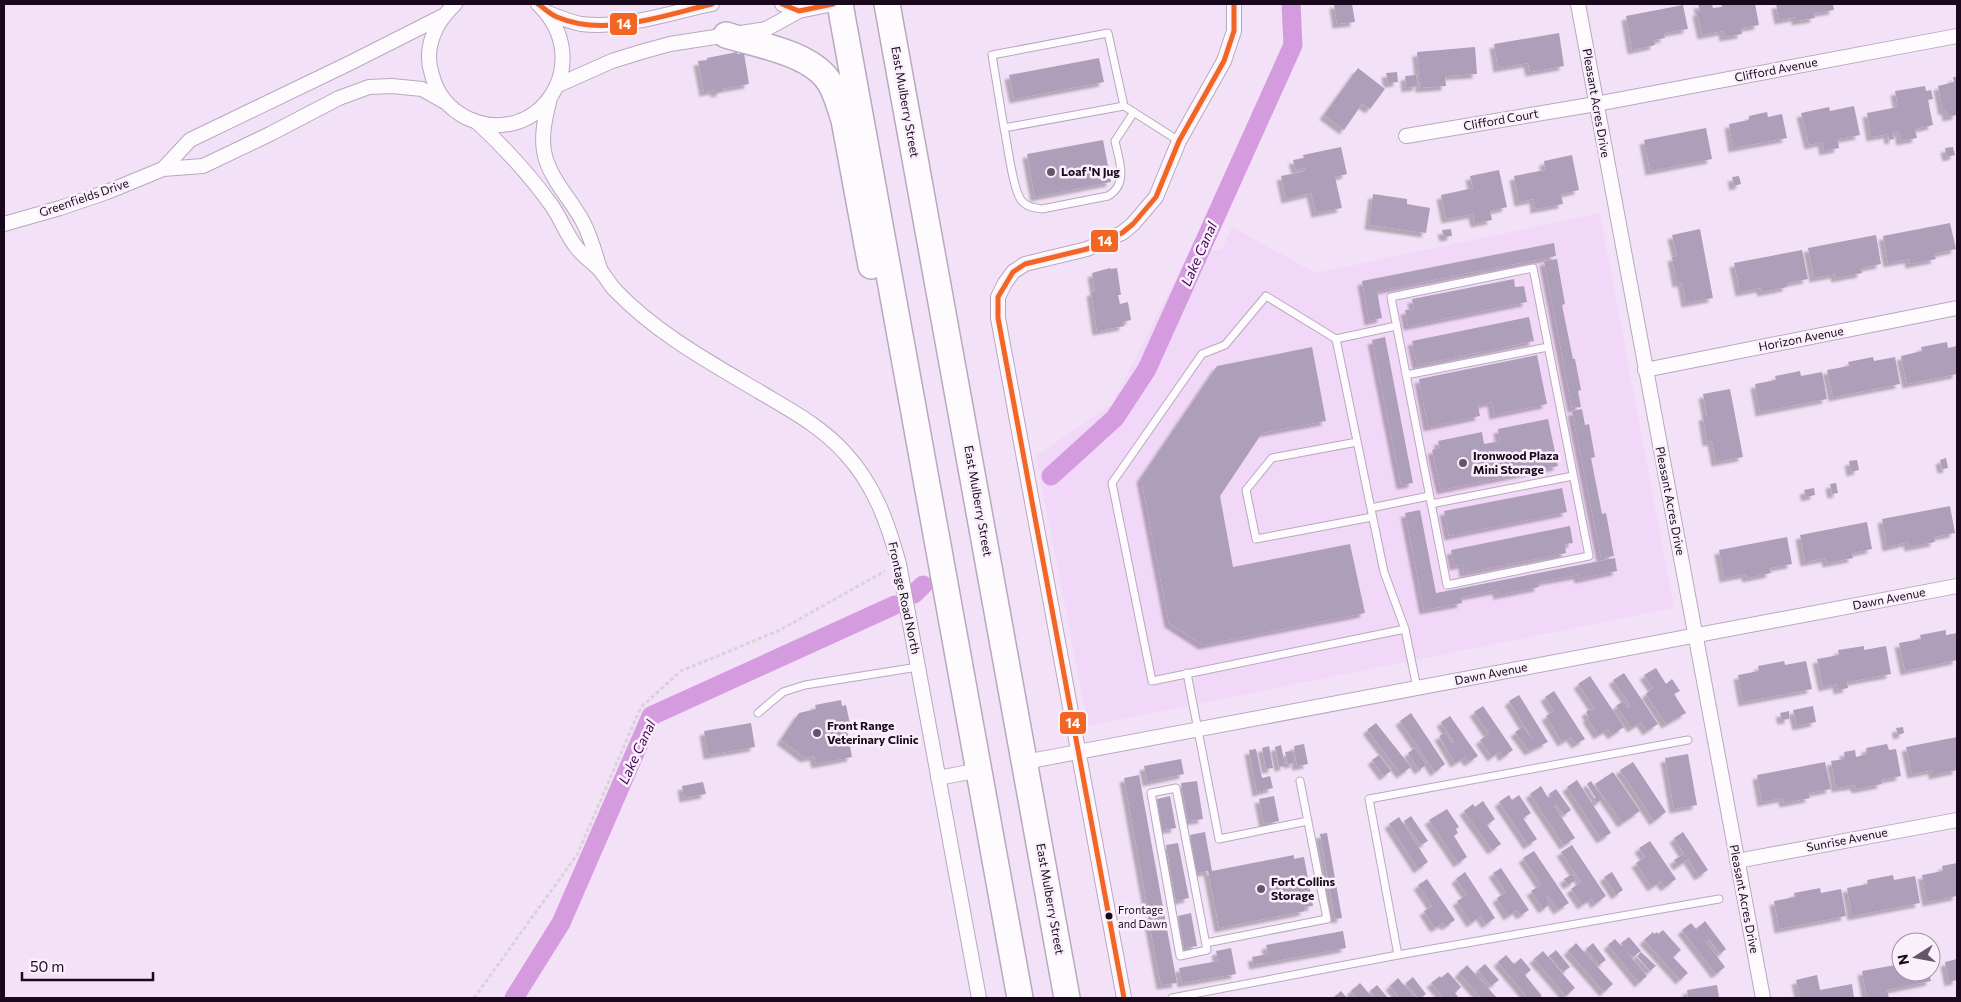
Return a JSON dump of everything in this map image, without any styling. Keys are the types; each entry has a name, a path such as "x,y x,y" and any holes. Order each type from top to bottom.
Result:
{"highway":[{"path":"840,4 903,342 1020,998"},
{"name":"East Mulberry Street","path":"887,4 1067,998"},
{"path":"726,36 794,55 813,66 829,82 844,120 872,271 903,342"}],"street":[{"path":"446,102 435,86 430,69 429,50 433,32 443,16 454,4"},
{"path":"542,9 579,24 604,25 629,24 712,4"},
{"path":"782,4 799,11"},
{"path":"558,84 612,61 640,52 670,44 766,29 799,11 833,4"},
{"path":"1124,998 998,318 998,297 1013,272 1026,264 1087,249 1122,233 1133,224 1156,197 1179,141 1224,61 1234,31 1234,4"},
{"name":"Pleasant Acres Drive","path":"1578,4 1763,998"},
{"path":"163,169 203,166 339,98 369,87 392,86 422,89 446,102 460,114 477,122 495,125 514,123 528,117 550,98 558,84 562,70 564,55 559,33 542,9"},
{"path":"163,169 190,140 443,16"},
{"name":"Clifford Avenue","path":"1596,104 1957,36"},
{"path":"550,98 543,138 544,152 553,176 583,221 591,238 600,270"},
{"name":"Clifford Court","path":"1406,136 1596,104"},
{"path":"477,122 506,149 528,174 553,207 577,248 600,270"},
{"name":"Greenfields Drive","path":"4,224 108,192 163,169"},
{"name":"Frontage Road North","path":"600,270 614,289 647,319 683,345 805,418 827,435 852,461 877,499 890,530 899,564 979,998"},
{"name":"Horizon Avenue","path":"1645,370 1957,308"},
{"name":"Dawn Avenue","path":"1025,762 1957,586"},
{"path":"938,778 980,770"},
{"name":"Sunrise Avenue","path":"1737,861 1957,820"}],"lane":[{"path":"1124,106 1108,33 992,55 1016,189 1022,201 1032,208 1042,209 1108,196 1116,192 1120,184 1121,173 1115,142 1134,112"},
{"path":"1004,128 1124,106 1179,141"},
{"path":"1533,268 1589,556 1447,585 1396,326 1391,297 1533,268"},
{"path":"1396,326 1336,339 1266,296 1225,345 1202,354 1112,484 1152,681 1405,629"},
{"path":"1336,339 1384,572 1405,629 1417,688"},
{"path":"1406,375 1548,347"},
{"path":"1357,442 1272,458 1246,490 1256,539 1372,517"},
{"path":"1431,504 1573,476"},
{"path":"1371,508 1429,496"},
{"path":"758,713 783,692 805,685 919,667"},
{"path":"1187,673 1219,839 1308,821"},
{"path":"1398,956 1369,799 1688,740"},
{"path":"1206,943 1327,920 1300,781"},
{"path":"1176,788 1206,943 1207,950 1180,956 1150,793 1176,788"},
{"path":"1172,998 1719,899"}],"path":[{"path":"474,998 577,854 642,707 681,671 780,630 899,564"}],"shaded area":[{"path":"1600,213 1674,608 1088,726 1036,456 1112,404 1187,256 1222,249 1232,227 1316,273"}],"building":[{"path":"1334,4 1352,4 1355,22 1337,24"},
{"path":"1698,4 1712,4 1713,8 1722,7 1721,4 1755,4 1759,25 1741,28 1742,34 1724,37 1723,31 1702,35 1697,12 1700,11"},
{"path":"1776,4 1833,4 1834,10 1814,13 1815,18 1796,21 1796,17 1779,20"},
{"path":"1683,5 1688,29 1664,33 1665,38 1654,40 1655,45 1632,50 1626,16"},
{"path":"1559,33 1564,66 1530,72 1528,63 1498,68 1494,44"},
{"path":"1475,47 1477,74 1445,76 1446,86 1420,88 1417,52"},
{"path":"737,52 737,54 744,53 749,84 721,89 721,92 715,93 715,90 704,92 698,61"},
{"path":"1099,58 1104,82 1014,99 1009,75"},
{"path":"1358,68 1385,89 1370,109 1362,104 1344,130 1324,115"},
{"path":"1397,72 1398,82 1388,83 1386,73"},
{"path":"1416,75 1418,86 1406,88 1405,76"},
{"path":"1953,77 1957,77 1957,115 1947,117 1946,110 1943,111 1938,86 1954,82"},
{"path":"1925,86 1926,91 1931,90 1933,99 1928,100 1933,125 1915,129 1917,138 1901,141 1899,132 1893,133 1894,139 1889,140 1888,134 1871,137 1867,113 1898,107 1895,91"},
{"path":"1854,106 1860,135 1838,139 1839,148 1824,151 1822,142 1809,145 1801,113 1829,107 1830,111"},
{"path":"1767,112 1768,117 1782,114 1787,138 1733,148 1729,124 1749,120 1749,116"},
{"path":"1706,128 1712,159 1650,171 1644,140"},
{"path":"1103,140 1111,182 1035,197 1027,154"},
{"path":"1341,147 1347,174 1335,177 1342,208 1316,213 1311,193 1286,199 1281,176 1306,171 1306,168 1296,170 1293,160 1304,158 1303,155"},
{"path":"1953,147 1955,155 1947,157 1945,148"},
{"path":"1572,155 1579,190 1561,194 1563,204 1535,209 1534,199 1519,202 1514,176 1545,170 1544,161"},
{"path":"1499,170 1507,207 1490,211 1492,220 1475,223 1473,214 1446,219 1441,195 1473,188 1470,176"},
{"path":"1739,176 1741,184 1734,186 1732,177"},
{"path":"1373,194 1407,199 1407,204 1430,208 1426,233 1369,225"},
{"path":"1950,223 1956,249 1934,254 1936,259 1910,264 1909,259 1888,263 1883,236"},
{"path":"1451,229 1452,236 1444,237 1442,230"},
{"path":"1700,229 1713,298 1686,303 1682,282 1677,283 1672,257 1677,256 1672,235"},
{"path":"1876,235 1881,264 1861,268 1862,273 1836,278 1835,274 1814,278 1808,248"},
{"path":"1554,243 1556,256 1377,291 1382,318 1369,321 1362,281"},
{"path":"1802,250 1808,279 1787,283 1787,287 1762,292 1761,288 1740,292 1734,263"},
{"path":"1557,259 1565,304 1562,305 1581,390 1578,391 1581,407 1572,408 1544,261"},
{"path":"1117,268 1121,295 1118,295 1120,304 1128,302 1131,320 1123,322 1124,326 1097,331 1091,292 1095,291 1092,273"},
{"path":"1514,279 1515,287 1524,286 1527,302 1408,326 1405,310 1414,309 1412,299"},
{"path":"1529,317 1534,341 1417,365 1412,341"},
{"path":"1385,337 1413,483 1401,485 1372,340"},
{"path":"1947,342 1948,348 1957,346 1957,374 1907,384 1901,356 1922,351 1921,347"},
{"path":"1312,347 1326,421 1262,433 1220,496 1233,567 1350,544 1365,613 1203,645 1169,623 1141,478 1217,366"},
{"path":"1537,355 1547,404 1494,415 1492,402 1478,405 1480,416 1428,427 1419,379"},
{"path":"1873,357 1874,361 1895,357 1900,384 1833,397 1827,370 1849,366 1848,362"},
{"path":"1800,371 1801,376 1822,372 1827,399 1760,412 1755,384 1776,380 1775,376"},
{"path":"1730,389 1743,457 1716,462 1712,441 1707,442 1703,416 1707,416 1703,394"},
{"path":"1582,409 1585,425 1589,424 1595,457 1591,458 1602,514 1606,513 1614,556 1601,558 1572,411"},
{"path":"1548,419 1558,466 1441,490 1432,450 1440,448 1438,441 1482,432 1484,444 1500,441 1498,429"},
{"path":"1946,458 1948,468 1942,469 1940,460"},
{"path":"1857,460 1859,470 1851,472 1849,461"},
{"path":"1836,483 1838,493 1832,494 1830,484"},
{"path":"1562,488 1567,512 1449,536 1444,511"},
{"path":"1814,488 1815,495 1806,497 1804,490"},
{"path":"1950,506 1955,533 1934,537 1935,542 1909,547 1908,542 1887,547 1882,519"},
{"path":"1420,510 1436,593 1615,558 1617,571 1579,579 1578,575 1538,582 1539,587 1498,595 1497,590 1461,597 1462,603 1424,610 1405,513"},
{"path":"1867,522 1872,549 1852,553 1853,558 1827,563 1826,558 1805,562 1800,535"},
{"path":"1570,526 1573,543 1565,544 1566,553 1464,573 1463,564 1454,566 1451,550"},
{"path":"1787,537 1792,564 1770,568 1771,573 1747,578 1746,574 1724,578 1719,550"},
{"path":"1946,630 1946,635 1957,633 1957,660 1905,671 1899,643 1921,639 1920,635"},
{"path":"1864,646 1864,650 1886,646 1891,674 1847,682 1848,688 1838,690 1837,684 1823,687 1817,659 1839,655 1838,650"},
{"path":"1784,661 1785,665 1806,661 1812,689 1743,702 1738,675 1759,671 1758,666"},
{"path":"1656,668 1666,684 1672,679 1680,691 1674,694 1686,713 1666,724 1646,694 1653,688 1644,675"},
{"path":"1624,673 1658,724 1647,731 1641,722 1632,728 1616,706 1623,701 1628,708 1631,706 1613,680"},
{"path":"1590,676 1624,727 1612,735 1608,729 1598,735 1587,718 1589,717 1586,712 1590,709 1592,711 1595,709 1578,684"},
{"path":"1554,691 1585,739 1576,744 1571,737 1562,742 1546,716 1554,711 1545,697"},
{"path":"1519,695 1548,742 1529,751 1515,732 1523,727 1535,743 1509,701"},
{"name":"Front Range Veterinary Clinic","path":"841,700 842,706 846,705 850,724 846,725 852,757 816,764 814,756 805,758 781,740 799,713 816,709 815,705"},
{"path":"1483,706 1513,750 1503,757 1500,751 1492,757 1480,740 1489,734 1474,712"},
{"path":"1813,706 1816,722 1797,726 1793,710"},
{"path":"1789,711 1789,719 1782,720 1780,713"},
{"path":"1411,713 1445,764 1435,772 1400,721"},
{"path":"1450,716 1478,756 1469,762 1465,757 1455,763 1439,736 1445,733 1452,743 1454,742 1441,722"},
{"path":"751,723 755,747 708,755 704,731"},
{"path":"1376,723 1411,767 1401,774 1368,731"},
{"path":"1903,727 1904,733 1898,735 1896,728"},
{"path":"1957,737 1957,770 1933,775 1933,770 1912,774 1906,747"},
{"path":"1304,744 1308,764 1297,766 1294,746"},
{"path":"1887,744 1889,750 1896,749 1901,776 1881,780 1882,784 1856,789 1855,785 1836,788 1831,761 1845,759 1844,752 1855,750 1856,757 1867,754 1866,748"},
{"path":"1281,745 1285,766 1279,767 1275,747"},
{"path":"1269,746 1273,768 1266,769 1262,748"},
{"path":"1415,748 1426,765 1419,770 1408,753"},
{"path":"1256,749 1262,778 1270,776 1273,788 1257,792 1249,750"},
{"path":"1292,751 1295,763 1288,764 1285,752"},
{"path":"1688,754 1697,805 1674,809 1665,758"},
{"path":"1379,755 1391,771 1384,776 1372,760"},
{"path":"1181,759 1184,774 1147,782 1144,766"},
{"path":"1633,762 1666,812 1654,821 1620,770"},
{"path":"1825,762 1831,789 1809,793 1810,798 1784,803 1783,798 1762,802 1757,775"},
{"path":"1613,772 1640,811 1622,823 1595,784"},
{"path":"1139,775 1163,907 1148,910 1124,778"},
{"path":"1577,780 1611,833 1601,839 1567,787"},
{"path":"1197,781 1203,819 1188,821 1181,783"},
{"path":"1591,781 1603,799 1596,803 1594,799 1596,798 1587,784"},
{"path":"703,782 706,794 684,798 682,786"},
{"path":"1541,786 1548,798 1551,796 1549,794 1556,789 1571,810 1564,815 1556,805 1554,806 1575,838 1564,845 1530,794"},
{"path":"1509,795 1512,800 1519,795 1531,813 1523,818 1537,839 1528,845 1499,802"},
{"path":"1170,796 1176,828 1162,830 1157,799"},
{"path":"1274,796 1279,821 1264,824 1259,799"},
{"path":"1483,801 1495,819 1487,825 1501,844 1492,850 1464,811 1473,804 1475,807"},
{"path":"1447,809 1459,827 1456,829 1458,833 1454,836 1467,857 1458,863 1429,820"},
{"path":"1411,816 1428,841 1421,845 1404,821"},
{"path":"1399,817 1428,862 1418,869 1389,824"},
{"name":"Fort Collins Storage","path":"1205,832 1212,871 1294,855 1294,859 1304,857 1313,906 1304,907 1305,911 1219,928 1208,871 1197,873 1190,835"},
{"path":"1683,832 1708,870 1699,876 1688,859 1678,866 1674,860 1684,854 1674,838"},
{"path":"1327,833 1342,918 1335,919 1320,834"},
{"path":"1650,841 1676,879 1665,887 1661,881 1652,887 1636,863 1645,857 1639,848"},
{"path":"1178,843 1189,898 1176,901 1166,845"},
{"path":"1572,845 1606,896 1595,904 1592,898 1582,905 1571,889 1581,882 1561,852"},
{"path":"1534,851 1569,903 1558,910 1548,896 1546,897 1550,904 1543,909 1531,891 1541,885 1523,858"},
{"path":"1957,863 1957,896 1927,902 1922,875 1943,871 1942,866"},
{"path":"1501,868 1529,910 1521,915 1517,910 1508,916 1497,898 1506,892 1493,873"},
{"path":"1465,872 1495,918 1486,924 1481,916 1471,923 1457,901 1467,895 1456,879"},
{"path":"1612,872 1623,890 1616,895 1604,877"},
{"path":"1572,874 1576,880 1568,885 1564,879"},
{"path":"1893,875 1894,880 1915,876 1920,903 1852,916 1847,888 1868,884 1867,880"},
{"path":"1427,879 1455,920 1446,926 1443,923 1435,928 1424,911 1432,906 1418,885"},
{"path":"1820,888 1821,893 1841,889 1846,916 1779,929 1774,901 1795,897 1794,893"},
{"path":"1164,913 1177,983 1161,985 1148,916"},
{"path":"1191,913 1197,946 1184,948 1178,916"},
{"path":"1705,921 1726,949 1720,954 1709,939 1706,942 1725,967 1716,974 1682,930 1691,923 1696,929"},
{"path":"1663,930 1681,950 1673,957 1688,973 1680,980 1644,940 1653,932 1658,934"},
{"path":"1343,931 1346,948 1254,965 1252,957 1268,954 1266,945"},
{"path":"1629,937 1641,951 1633,957 1627,952 1647,976 1639,983 1608,945 1615,939 1621,946 1623,945 1621,943"},
{"path":"1576,943 1613,984 1604,992 1568,951"},
{"path":"1593,943 1606,960 1599,965 1586,949"},
{"path":"1231,948 1236,974 1182,983 1179,968 1218,961 1216,951"},
{"path":"1556,950 1570,967 1563,972 1549,956"},
{"path":"1543,951 1575,988 1566,996 1534,959"},
{"path":"1641,952 1656,966 1650,971 1637,956"},
{"path":"1506,955 1514,964 1521,958 1531,970 1525,975 1542,996 1528,998 1498,962"},
{"path":"1957,959 1957,980 1949,982 1945,962"},
{"path":"1485,964 1499,980 1491,986 1478,970"},
{"path":"1467,965 1497,998 1481,998 1459,973"},
{"path":"1891,966 1891,982 1926,982 1887,990 1889,998 1867,998 1862,971"},
{"path":"1448,972 1461,987 1455,993 1459,998 1444,998 1431,983"},
{"path":"1817,975 1820,990 1852,984 1854,998 1800,998 1796,980"},
{"path":"1413,977 1426,994 1421,998 1418,998 1406,983"},
{"path":"1398,978 1415,998 1400,998 1390,986"},
{"path":"1360,983 1372,997 1374,995 1370,991 1377,985 1388,998 1357,998 1351,991"},
{"path":"1717,985 1719,998 1688,998 1687,990"},
{"path":"1341,991 1347,998 1333,998"}],"waterway":[{"name":"Lake Canal","path":"1051,476 1115,418 1147,369 1293,45 1291,4"},
{"name":"Lake Canal","path":"914,594 923,585"},
{"name":"Lake Canal","path":"514,998 561,923 651,716 895,605"}],"transit line":[{"name":"14","path":"538,4 557,17 575,23 595,25 634,22 712,4"},
{"name":"14","path":"782,4 799,11 833,4"},
{"name":"14","path":"1124,998 998,318 998,297 1013,272 1025,264 1087,249 1122,233 1133,224 1156,197 1179,141 1224,61 1234,31 1234,4"}],"place":[{"name":"Loaf 'N Jug","path":"1051,172"},
{"name":"Ironwood Plaza Mini Storage","path":"1463,463"},
{"name":"Front Range Veterinary Clinic","path":"817,733"},
{"name":"Fort Collins Storage","path":"1261,889"},
{"name":"Frontage and Dawn","path":"1109,916"}]}
